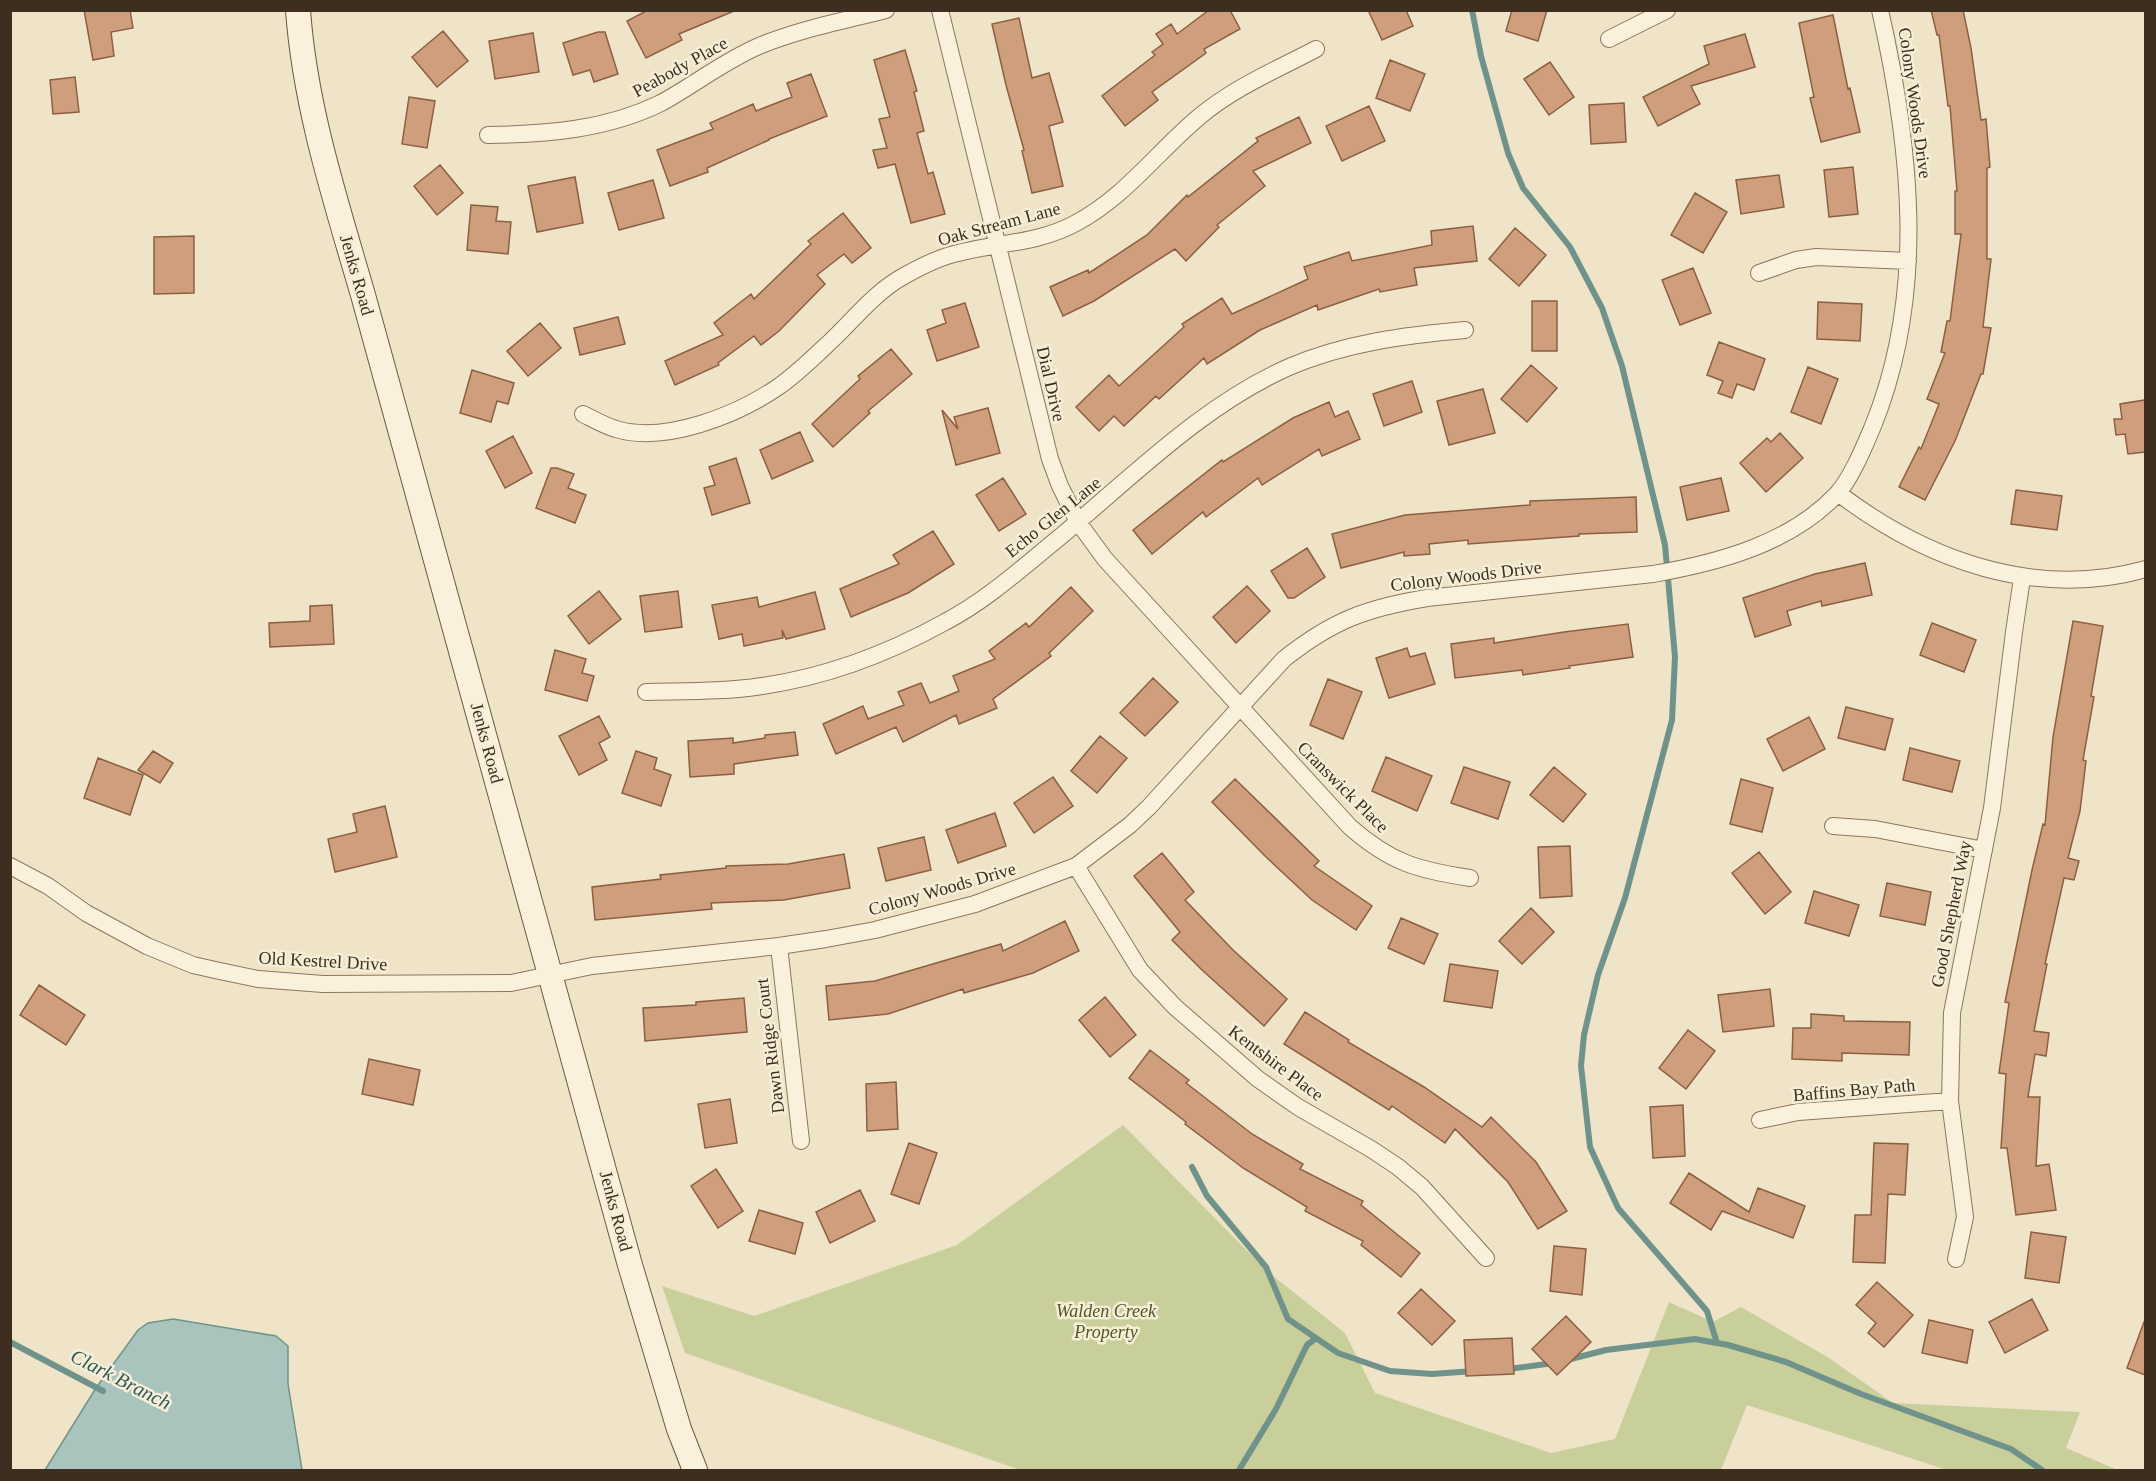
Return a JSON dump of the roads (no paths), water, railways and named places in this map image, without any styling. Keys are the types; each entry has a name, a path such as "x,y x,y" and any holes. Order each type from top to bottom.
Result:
{"street":[{"name":"Jenks Road","path":"298,10 312,114 327,173 552,976 630,1265 679,1429 695,1470"},
{"name":"Peabody Place","path":"488,135 558,132 613,121 657,104 766,43 812,28 886,10"},
{"name":"Dial Drive","path":"940,10 1050,459 1059,486 1078,522 1105,559 1240,707"},
{"path":"1609,39 1667,10"},
{"name":"Colony Woods Drive","path":"552,976 592,966 779,946 875,930 964,907 1035,882 1076,866 1130,825 1284,659 1306,641 1346,618 1397,603 1427,598 1653,574 1688,568 1742,552 1807,519 1838,493 1868,438 1891,375 1903,315 1908,261 1909,204 1905,147 1893,68 1881,10"},
{"name":"Oak Stream Lane","path":"583,414 615,429 637,433 658,432 693,426 753,401 779,386 831,341 886,288 902,277 955,253 1033,239 1074,224 1097,211 1216,102 1316,49"},
{"path":"1759,273 1796,260 1816,257 1908,261"},
{"name":"Echo Glen Lane","path":"646,692 762,686 822,673 888,650 946,622 1001,585 1184,433 1243,391 1291,366 1353,346 1408,336 1465,330"},
{"path":"1838,493 1870,518 1927,546 1959,560 2022,578 2082,579 2145,569"},
{"name":"Good Shepherd Way","path":"1956,1259 1965,1217 1950,1101 1952,1013 1992,808 2022,578"},
{"name":"Cranswick Place","path":"1240,707 1350,827 1366,841 1380,851 1414,867 1470,878"},
{"path":"1833,826 1875,829 1984,850"},
{"name":"Old Kestrel Drive","path":"10,866 48,886 86,913 147,945 193,965 258,979 355,984 511,983 552,976"},
{"name":"Kentshire Place","path":"1076,866 1140,970 1175,1007 1258,1079 1398,1167 1422,1187 1486,1258"},
{"name":"Dawn Ridge Court","path":"779,946 801,1142"},
{"name":"Baffins Bay Path","path":"1761,1120 1798,1112 1950,1101"}],"water":[{"path":"173,1319 276,1336 288,1346 288,1384 302,1470 45,1470 96,1388 138,1330 148,1323"}],"waterway":[{"path":"1472,10 1481,56 1508,153 1523,188 1570,247 1602,308 1622,366 1665,545 1675,657 1672,720 1625,898 1598,975 1584,1035 1581,1066 1590,1147 1618,1208 1707,1311 1717,1343"},
{"path":"1192,1167 1207,1196 1266,1267 1288,1319 1338,1353 1390,1371 1432,1374 1474,1371"},
{"path":"1239,1470 1276,1409 1307,1345 1315,1339"},
{"path":"1567,1360 1606,1350 1695,1339 1728,1345 1786,1362 1861,1394 2011,1449 2042,1470"},
{"name":"Clark Branch","path":"10,1342 103,1391"},
{"path":"1508,1369 1554,1363"}],"park label":[{"name":"Walden Creek Property","path":"1106,1321"}]}
